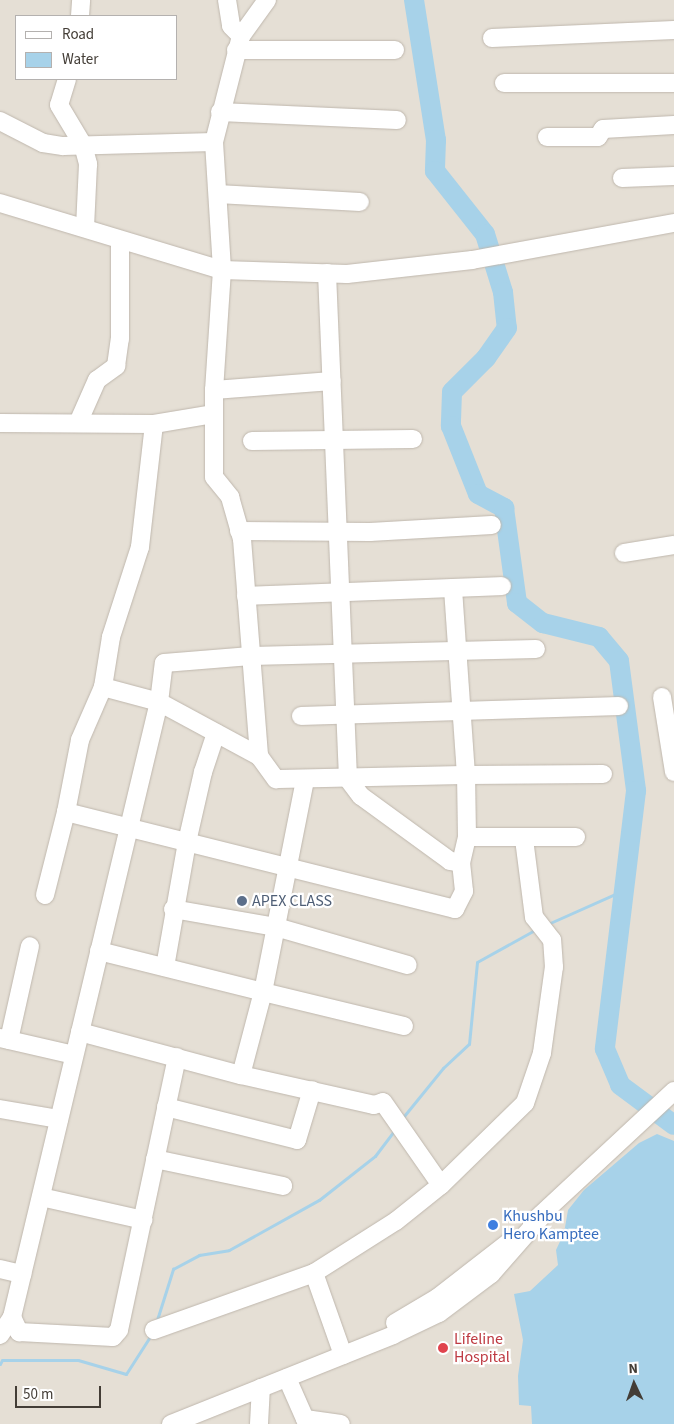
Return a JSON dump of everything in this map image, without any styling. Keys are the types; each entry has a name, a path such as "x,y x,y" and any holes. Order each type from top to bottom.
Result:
{"street":[{"path":"80,15 81,0"},
{"path":"227,0 231,26 239,43"},
{"path":"259,756 239,531 230,497 214,477 214,390 222,270 214,142 220,112 239,43 267,0"},
{"path":"492,38 674,30"},
{"path":"239,43 395,50"},
{"path":"67,80 59,105 83,145 88,164 85,227"},
{"path":"504,83 674,83"},
{"path":"220,112 397,120"},
{"path":"0,122 43,143 83,145 214,142"},
{"path":"547,136 598,137 603,130 674,125"},
{"path":"622,178 674,176"},
{"path":"218,194 360,202"},
{"path":"0,203 85,227 120,240 222,270 347,274 517,253 674,222"},
{"path":"78,423 97,380 116,366 120,339 120,240"},
{"path":"327,273 348,779 361,796 450,861 461,863"},
{"path":"214,390 332,381"},
{"path":"0,423 154,424 214,414"},
{"path":"45,895 66,812 80,740 103,687 111,637 140,547 154,424"},
{"path":"252,441 413,439"},
{"path":"239,531 338,531 492,525"},
{"path":"624,553 674,545"},
{"path":"246,596 502,586"},
{"path":"66,812 288,866 409,900 455,909 464,890 461,863 468,837 463,712 453,588"},
{"path":"0,1334 12,1316 159,702 164,663 251,656 343,656 536,649"},
{"path":"103,687 159,702 259,756 276,779 603,774"},
{"path":"662,697 674,772"},
{"path":"301,716 619,706"},
{"path":"165,967 173,909 187,842 216,733"},
{"path":"241,1075 263,992 304,779"},
{"path":"468,837 524,839 576,837"},
{"path":"154,1330 314,1273 396,1221 441,1185 525,1103 542,1053 554,967 552,940 534,917 524,839"},
{"path":"173,909 276,927 408,965"},
{"path":"30,946 4,1039 74,1055"},
{"path":"99,951 404,1026"},
{"path":"80,1032 241,1075 312,1090 374,1106 383,1102 441,1185"},
{"path":"12,1316 19,1332 112,1337 120,1330 177,1057"},
{"path":"166,1107 297,1140 312,1090"},
{"path":"172,1424 343,1355 437,1298 542,1216 646,1120 671,1094"},
{"path":"0,1109 59,1118"},
{"path":"155,1159 284,1186"},
{"path":"40,1197 143,1220"},
{"path":"0,1269 22,1274"},
{"path":"314,1273 343,1355"},
{"path":"286,1378 305,1419 341,1424"},
{"path":"259,1424 261,1388"}],"shaded area":[{"path":"0,0 674,0 674,1424 0,1424"}],"water":[{"path":"657,1134 674,1141 674,1424 532,1424 531,1406 519,1405 518,1376 523,1340 514,1294 530,1291 558,1265 556,1250 564,1233 568,1210 584,1190 639,1143"}],"waterway":[{"path":"414,0 436,140 435,171 485,234 503,292 507,328 486,358 452,392 451,426 478,494 504,508 517,603 543,623 599,637 619,661 636,791 605,1049 620,1085 674,1125"},
{"path":"550,923 622,891"},
{"path":"404,1116 443,1068 469,1044 477,962 533,931"},
{"path":"156,1323 173,1269 199,1255 229,1250 319,1200 375,1156 393,1132"},
{"path":"0,1364 2,1360 78,1360 126,1374 151,1335"}],"place":[{"name":"APEX CLASS","path":"242,901"},
{"name":"Khushbu Hero Kamptee","path":"493,1225"},
{"name":"Lifeline Hospital","path":"443,1348"}]}
